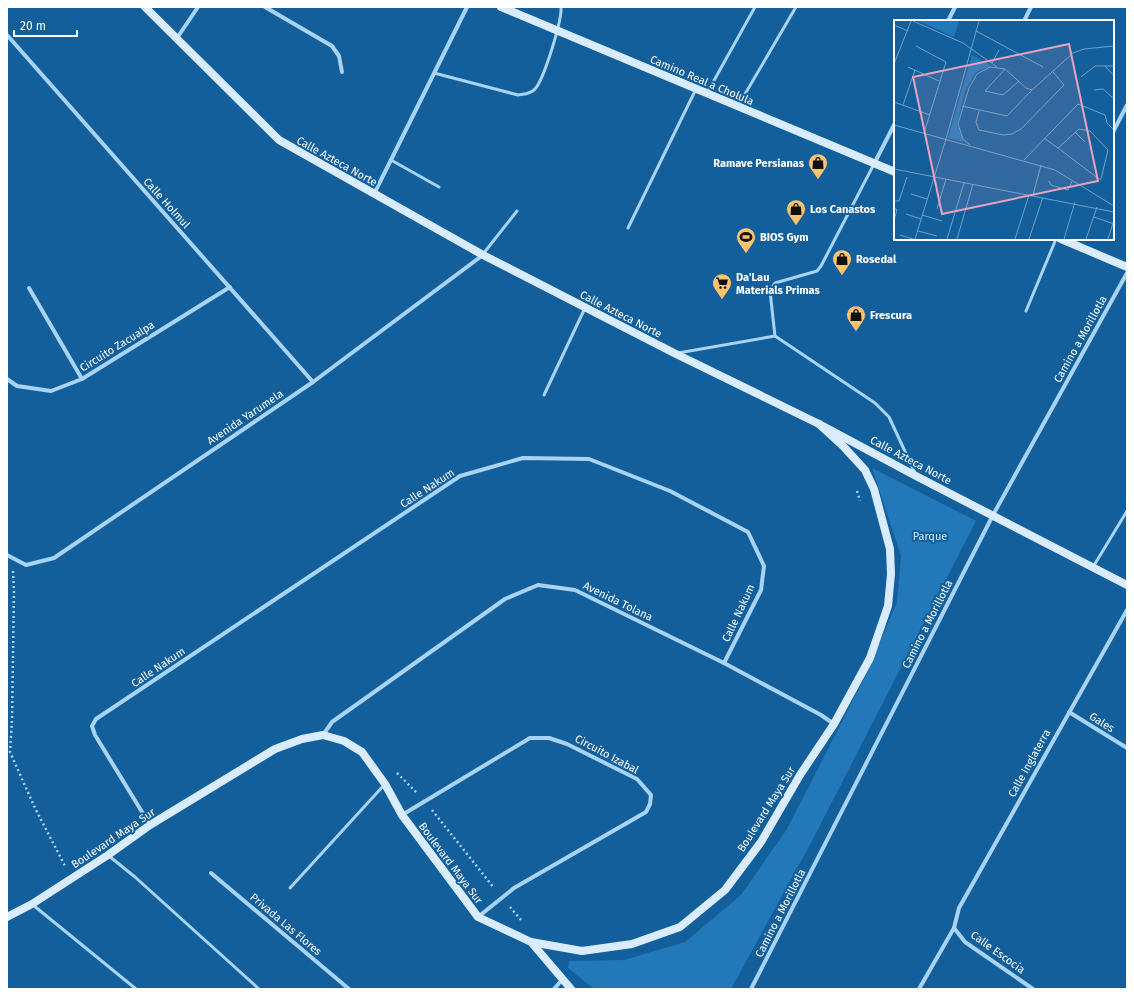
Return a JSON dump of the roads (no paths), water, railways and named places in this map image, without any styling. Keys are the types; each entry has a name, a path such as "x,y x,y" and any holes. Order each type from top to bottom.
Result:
{"main road":[{"name":"Calle Azteca Norte","path":"145,7 279,140 483,255 674,353 819,424 1127,585"},
{"name":"Camino Real a Cholula","path":"501,7 894,172"},
{"path":"1063,240 1127,267"},
{"name":"Boulevard Maya Sur","path":"7,917 32,904 108,855 150,825 275,749 302,739 323,735 344,741 362,752 385,784 402,815 478,917 530,942 582,951 632,944 680,927 725,890 760,842 800,775 834,724 870,658 888,606 891,563 890,549 874,489 865,470 843,446 819,424"},
{"path":"530,942 571,989"}],"street":[{"path":"176,39 198,7"},
{"path":"264,7 332,46 339,56 342,72"},
{"path":"374,194 467,7"},
{"path":"948,20 955,7"},
{"path":"1024,20 1031,7"},
{"name":"Calle Holmul","path":"7,36 313,382"},
{"path":"1114,130 1127,105"},
{"path":"874,164 894,126"},
{"name":"Avenida Yarumela","path":"7,555 26,565 54,558 313,382 483,255"},
{"name":"Camino a Morillotla","path":"752,989 993,515 1127,273"},
{"name":"Circuito Zacualpa","path":"7,379 17,386 51,391 82,379 230,287"},
{"path":"29,288 82,379"},
{"name":"Calle Nakum","path":"150,825 95,735 92,726 96,719 460,476 523,458 589,459 670,491 748,532 764,566 761,590 724,663"},
{"name":"Avenida Tolana","path":"323,735 332,722 505,599 538,585 575,590 724,663 821,715 834,724"},
{"name":"Calle Inglaterra","path":"919,989 954,928 959,908 1068,712 1127,610"},
{"name":"Gales","path":"1068,712 1127,748"},
{"name":"Circuito Izabal","path":"402,815 530,738 549,738 567,744 637,779 651,795 650,804 646,812 514,888 478,917"},
{"name":"Privada Las Flores","path":"211,872 349,989"},
{"name":"Calle Escocia","path":"954,928 966,942 1033,989"},
{"path":"554,989 562,980"}],"lane":[{"path":"434,73 518,95 528,94 535,89 544,73 557,30 561,7"},
{"path":"706,94 755,7"},
{"path":"737,107 796,7"},
{"path":"628,228 696,89"},
{"path":"391,160 439,187"},
{"path":"775,336 770,291 772,287 775,283 817,271 874,164"},
{"path":"483,255 516,211"},
{"path":"1026,311 1056,240"},
{"path":"544,395 586,308"},
{"path":"674,353 775,336 875,403 889,418 916,476"},
{"path":"1093,567 1127,510"},
{"path":"290,888 385,784"},
{"path":"108,855 135,877 259,989"},
{"path":"32,904 136,989"}],"place":[{"name":"Ramave Persianas","path":"818,180"},
{"name":"Los Canastos","path":"796,226"},
{"name":"BIOS Gym","path":"746,254"},
{"name":"Rosedal","path":"842,276"},
{"name":"Da'Lau Materials Primas","path":"722,300"},
{"name":"Frescura","path":"856,332"}],"park label":[{"name":"Parque","path":"930,536"}]}
